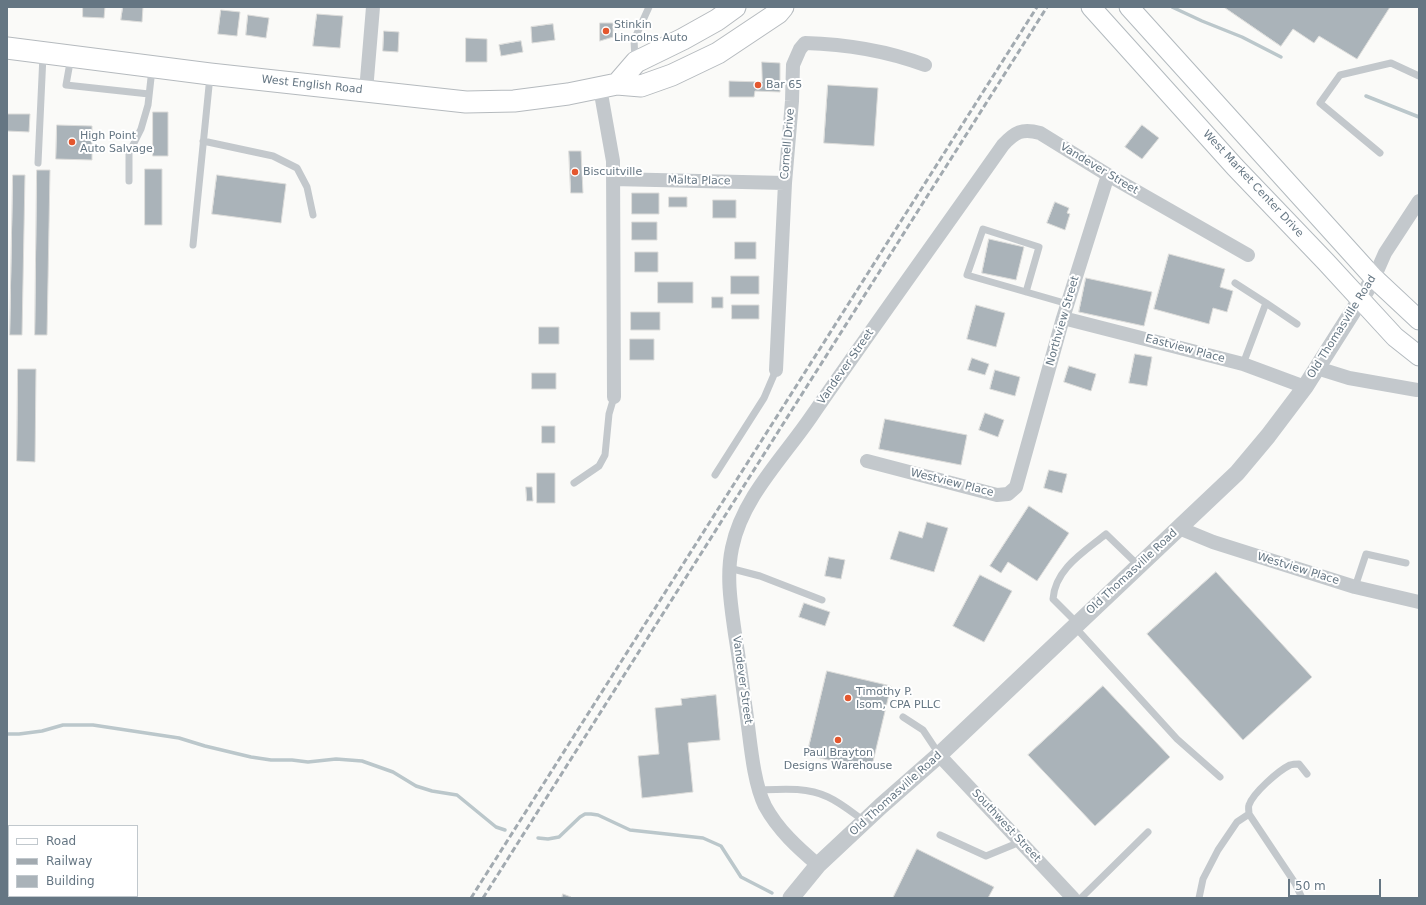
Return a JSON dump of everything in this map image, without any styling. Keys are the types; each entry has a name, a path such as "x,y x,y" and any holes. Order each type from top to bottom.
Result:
{"main road":[{"path":"609,86 636,62 683,39 717,20 735,7"},
{"name":"West English Road","path":"7,48 210,74 466,102 514,101 609,86 641,86 672,75 718,53 778,13 783,7"},
{"name":"West Market Center Drive","path":"1091,7 1235,166 1360,300 1395,337 1419,356"},
{"path":"1130,7 1374,278 1419,320"}],"street":[{"path":"366,91 373,7"},
{"name":"Cornell Drive","path":"776,370 785,183 792,101 793,65 800,49 805,43 840,45 906,58 925,64"},
{"path":"609,86 613,161 614,397"},
{"name":"Vandever Street","path":"818,865 795,845 778,826 765,806 756,776 731,607 729,568 732,546 738,526 755,496 999,152 1013,135 1029,130 1040,133 1108,175 1248,255"},
{"name":"Northview Street","path":"1021,468 1063,318 1108,175"},
{"name":"Malta Place","path":"613,179 785,183"},
{"name":"Old Thomasville Road","path":"791,898 818,865 864,821 939,755 1237,473 1268,436 1317,368 1374,278 1385,253 1419,201"},
{"name":"Eastview Place","path":"1063,318 1243,364 1304,387"},
{"path":"1317,368 1349,378 1417,390"},
{"name":"Westview Place","path":"867,461 997,495 1008,494 1016,487 1021,468"},
{"name":"Westview Place","path":"1179,528 1219,544 1355,587 1419,602"},
{"name":"Southwest Street","path":"939,755 1074,898"}],"lane":[{"path":"636,62 634,40 649,7"},
{"path":"38,163 43,52"},
{"path":"72,56 66,85 149,94"},
{"path":"1380,153 1320,103 1340,75 1391,63 1419,76"},
{"path":"129,181 129,153 141,129 148,105 152,66"},
{"path":"193,244 210,74"},
{"path":"203,141 273,156 297,168 307,187 314,215"},
{"path":"1026,292 1039,247 983,229 967,275 1026,292 1068,304"},
{"path":"1235,283 1298,324"},
{"path":"1243,364 1266,303"},
{"path":"715,475 764,398 776,370"},
{"path":"574,483 599,466 605,455 609,414 614,397"},
{"path":"1139,566 1106,534 1072,560 1062,573 1054,589 1053,599 1176,739 1220,777"},
{"path":"1355,587 1366,554 1406,563"},
{"path":"729,568 760,576 822,600"},
{"path":"903,717 923,730 939,755"},
{"path":"1302,898 1295,883 1249,814 1249,805 1256,794 1271,778 1291,765 1300,764 1307,774"},
{"path":"760,790 793,789 828,796 864,821"},
{"path":"1199,898 1203,879 1218,850 1237,822 1249,814"},
{"path":"1074,898 1148,832"},
{"path":"940,835 986,856 1020,842"}],"building":[{"path":"83,7 105,7 104,18 83,17"},
{"path":"123,7 143,7 142,22 121,20"},
{"path":"1224,7 1390,7 1357,59 1319,36 1314,43 1293,29 1281,46"},
{"path":"221,10 240,12 237,36 218,34"},
{"path":"317,14 343,16 340,48 313,46"},
{"path":"248,15 269,18 266,38 246,35"},
{"path":"600,23 613,23 613,37 600,41"},
{"path":"553,24 555,40 532,43 531,27"},
{"path":"384,31 399,32 398,52 383,51"},
{"path":"466,38 487,39 487,62 466,62"},
{"path":"521,41 523,52 501,56 499,45"},
{"path":"762,62 780,63 780,92 755,91 754,97 729,97 729,81 762,82"},
{"path":"828,85 878,88 874,146 824,143"},
{"path":"153,112 168,112 168,156 153,156"},
{"path":"7,114 30,114 29,132 7,131"},
{"path":"57,125 92,126 92,160 56,159"},
{"path":"1142,125 1159,138 1142,159 1125,147"},
{"path":"569,151 581,151 583,193 571,193"},
{"path":"145,169 162,169 162,225 145,225"},
{"path":"37,170 50,170 47,335 35,335"},
{"path":"13,175 25,175 22,335 10,335"},
{"path":"217,175 286,184 281,223 212,214"},
{"path":"632,193 659,193 659,214 632,214"},
{"path":"669,197 687,197 687,207 669,207"},
{"path":"713,200 736,200 736,218 713,218"},
{"path":"1055,202 1069,208 1067,213 1070,214 1065,230 1047,223"},
{"path":"632,222 657,222 657,240 632,240"},
{"path":"989,239 1024,247 1016,280 982,273"},
{"path":"735,242 756,242 756,259 735,259"},
{"path":"635,252 658,252 658,272 635,272"},
{"path":"1169,254 1225,269 1220,287 1233,291 1227,312 1213,308 1209,324 1154,309"},
{"path":"731,276 759,276 759,294 731,294"},
{"path":"1086,278 1152,292 1144,326 1079,312"},
{"path":"658,282 693,282 693,303 658,303"},
{"path":"712,297 723,297 723,308 712,308"},
{"path":"732,305 759,305 759,319 732,319"},
{"path":"976,305 1005,313 996,347 967,339"},
{"path":"631,312 660,312 660,330 631,330"},
{"path":"539,327 559,327 559,344 539,344"},
{"path":"630,339 654,339 654,360 630,360"},
{"path":"1135,354 1152,357 1147,386 1129,383"},
{"path":"972,358 989,364 985,375 968,370"},
{"path":"1069,366 1096,374 1091,391 1064,382"},
{"path":"18,369 36,369 35,462 17,461"},
{"path":"995,370 1020,377 1015,396 990,389"},
{"path":"532,373 556,373 556,389 532,389"},
{"path":"985,413 1004,420 998,437 979,430"},
{"path":"885,419 967,435 961,465 879,449"},
{"path":"542,426 555,426 555,443 542,443"},
{"path":"1049,470 1067,474 1062,493 1044,488"},
{"path":"537,473 555,473 555,503 537,503"},
{"path":"526,487 532,487 533,501 527,501"},
{"path":"1029,506 1069,533 1037,581 1008,562 1001,573 990,566"},
{"path":"927,522 948,528 934,572 890,559 899,531 922,538"},
{"path":"829,557 845,560 841,579 825,576"},
{"path":"1216,572 1312,677 1243,740 1147,634"},
{"path":"980,575 1012,591 984,642 953,626"},
{"path":"804,603 830,612 825,626 799,617"},
{"path":"827,671 891,686 871,770 807,755"},
{"path":"1103,686 1170,757 1095,826 1028,755"},
{"path":"716,695 720,740 688,743 693,792 642,798 638,756 659,754 655,708 682,705 681,699"},
{"path":"917,849 994,887 988,898 893,898"},
{"path":"563,894 571,897 571,898 562,898"}],"waterway":[{"path":"1172,7 1242,37 1281,57"},
{"path":"1366,96 1419,117"},
{"path":"7,734 42,731 63,725 93,725 179,738 205,746 251,757 271,760 308,762 336,759 362,761 393,772 416,786 432,791 457,795 496,827 505,830"},
{"path":"538,838 548,839 559,837 585,814 598,815 630,830 703,838 721,846 741,877 772,893"}],"railway":[{"path":"471,898 1037,7"},
{"path":"483,898 1047,7"}],"place":[{"name":"Stinkin Lincolns Auto","path":"606,31"},
{"name":"Bar 65","path":"758,85"},
{"name":"High Point Auto Salvage","path":"72,142"},
{"name":"Biscuitville","path":"575,172"},
{"name":"Timothy P. Isom, CPA PLLC","path":"848,698"},
{"name":"Paul Brayton Designs Warehouse","path":"838,740"}]}
